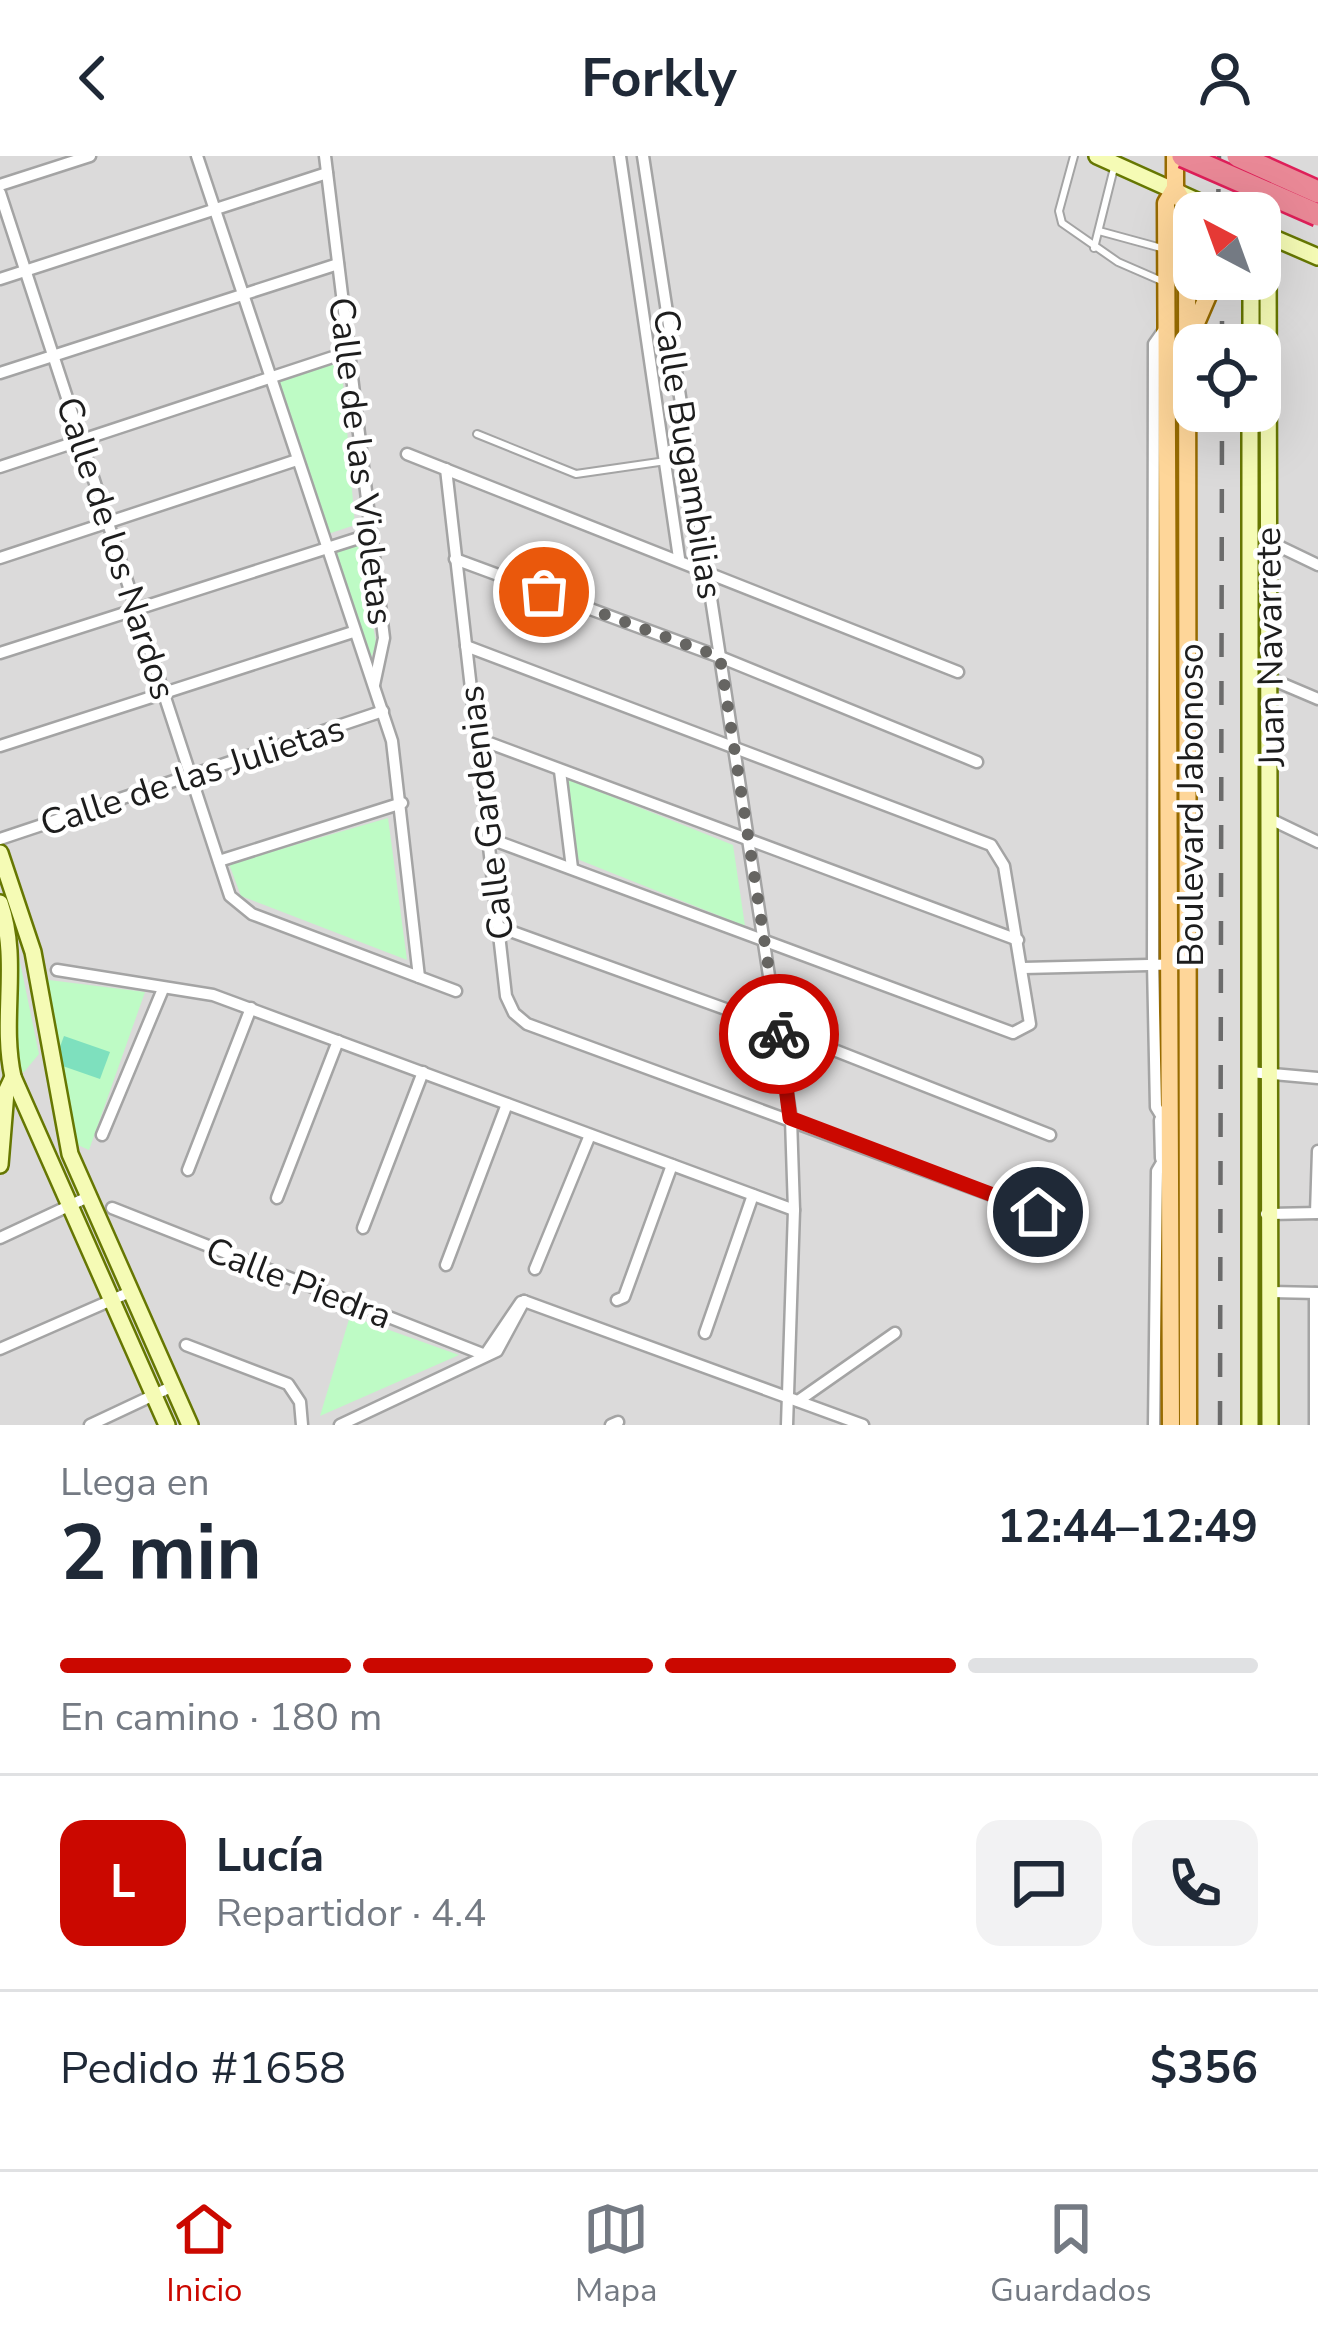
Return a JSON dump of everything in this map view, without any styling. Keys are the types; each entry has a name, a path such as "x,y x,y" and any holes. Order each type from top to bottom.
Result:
{"highway":[{"path":"1179,156 1318,215"},
{"path":"1238,156 1318,192"}],"main road":[{"path":"1096,156 1183,192"},
{"name":"Boulevard Jabonoso","path":"1171,1425 1163,1371 1164,1080 1182,963 1163,907 1162,718 1169,325 1166,203 1175,188 1179,156"},
{"path":"1250,192 1247,181 1256,156"},
{"name":"Boulevard Jabonoso","path":"1175,188 1187,208 1188,324"},
{"path":"1281,243 1318,257"},
{"name":"Juan Navarrete","path":"1263,300 1271,679 1270,1425"},
{"name":"Boulevard Jabonoso","path":"1187,432 1182,963 1189,1425"},
{"name":"Juan Navarrete","path":"1250,432 1250,1425"},
{"path":"0,1165 15,925 1,859"},
{"path":"0,903 32,952 52,1080 70,1154 190,1425"},
{"path":"6,1074 52,1080"},
{"path":"6,1074 167,1425"}],"street":[{"path":"0,189 90,156"},
{"path":"196,156 374,685"},
{"name":"Calle de las Violetas","path":"326,156 384,638 374,685 402,803 419,977"},
{"name":"Calle Bugambilias","path":"620,156 679,558"},
{"name":"Calle Bugambilias","path":"643,156 790,1118 793,1399 787,1425"},
{"path":"0,279 327,173"},
{"name":"Calle de los Nardos","path":"0,189 235,903 419,977"},
{"path":"0,373 338,264"},
{"path":"650,347 672,347"},
{"path":"0,467 347,352"},
{"path":"407,454 706,568 958,672"},
{"path":"0,558 296,460"},
{"name":"Calle Gardenias","path":"446,469 506,996 514,1013 527,1024 790,1118"},
{"path":"0,653 368,535"},
{"path":"1268,542 1318,565"},
{"path":"455,559 720,657 977,763"},
{"path":"0,746 353,632"},
{"path":"466,646 735,752 982,839 1004,866 1030,1024 1013,1033 488,838"},
{"path":"1271,679 1318,699"},
{"name":"Calle de las Julietas","path":"0,839 383,711"},
{"path":"476,738 749,844 1018,940"},
{"path":"560,771 572,868"},
{"path":"219,861 402,803"},
{"path":"1270,819 1318,842"},
{"path":"1163,907 1153,963 1164,1080"},
{"path":"499,927 778,1028 1050,1136"},
{"path":"1023,968 1182,963"},
{"path":"58,970 213,994 794,1210"},
{"path":"419,977 456,992"},
{"path":"102,1135 164,989"},
{"path":"188,1170 251,1008"},
{"path":"278,1198 338,1041"},
{"path":"363,1228 423,1072"},
{"path":"1250,1072 1318,1078"},
{"path":"446,1265 506,1104"},
{"path":"790,1118 1038,1212"},
{"path":"535,1269 590,1135"},
{"path":"1250,1214 1317,1213 1318,1151"},
{"path":"617,1300 624,1297 672,1165"},
{"path":"0,1238 88,1197"},
{"path":"705,1333 759,1198"},
{"name":"Calle Piedra","path":"112,1208 485,1355"},
{"path":"0,1349 130,1292"},
{"path":"1270,1292 1316,1293 1315,1425"},
{"path":"340,1425 485,1355 512,1309 524,1301 863,1425"},
{"path":"793,1399 895,1333"},
{"path":"186,1346 288,1384 301,1402 302,1425"},
{"path":"1154,1425 1163,1371"},
{"path":"90,1425 173,1386"}],"lane":[{"path":"1074,156 1060,211 1063,224 1094,248 1168,283"},
{"path":"1094,248 1115,164"},
{"path":"1099,231 1167,250"},
{"path":"477,434 576,474 665,461"}],"shaded area":[{"path":"0,156 1318,156 1318,1425 0,1425"}],"green space":[{"path":"341,359 355,525 325,535 276,383"},
{"path":"359,543 376,643 370,662 329,550"},
{"path":"568,779 733,845 745,926 577,859"},
{"path":"388,818 407,960 241,896 229,864"},
{"path":"15,938 39,1054 24,1072 15,1071 8,1044"},
{"path":"41,979 145,992 89,1150 71,1142"},
{"path":"64,1036 110,1052 100,1079 54,1063"},
{"path":"350,1316 459,1355 320,1416"}],"railway":[{"path":"1218,192 1219,156"},
{"path":"1222,300 1222,324"},
{"path":"1220,1425 1222,432"}],"way so far":[{"path":"544,592 720,657 779,1034"}],"route":[{"path":"779,1034 790,1118 1038,1212"}]}
